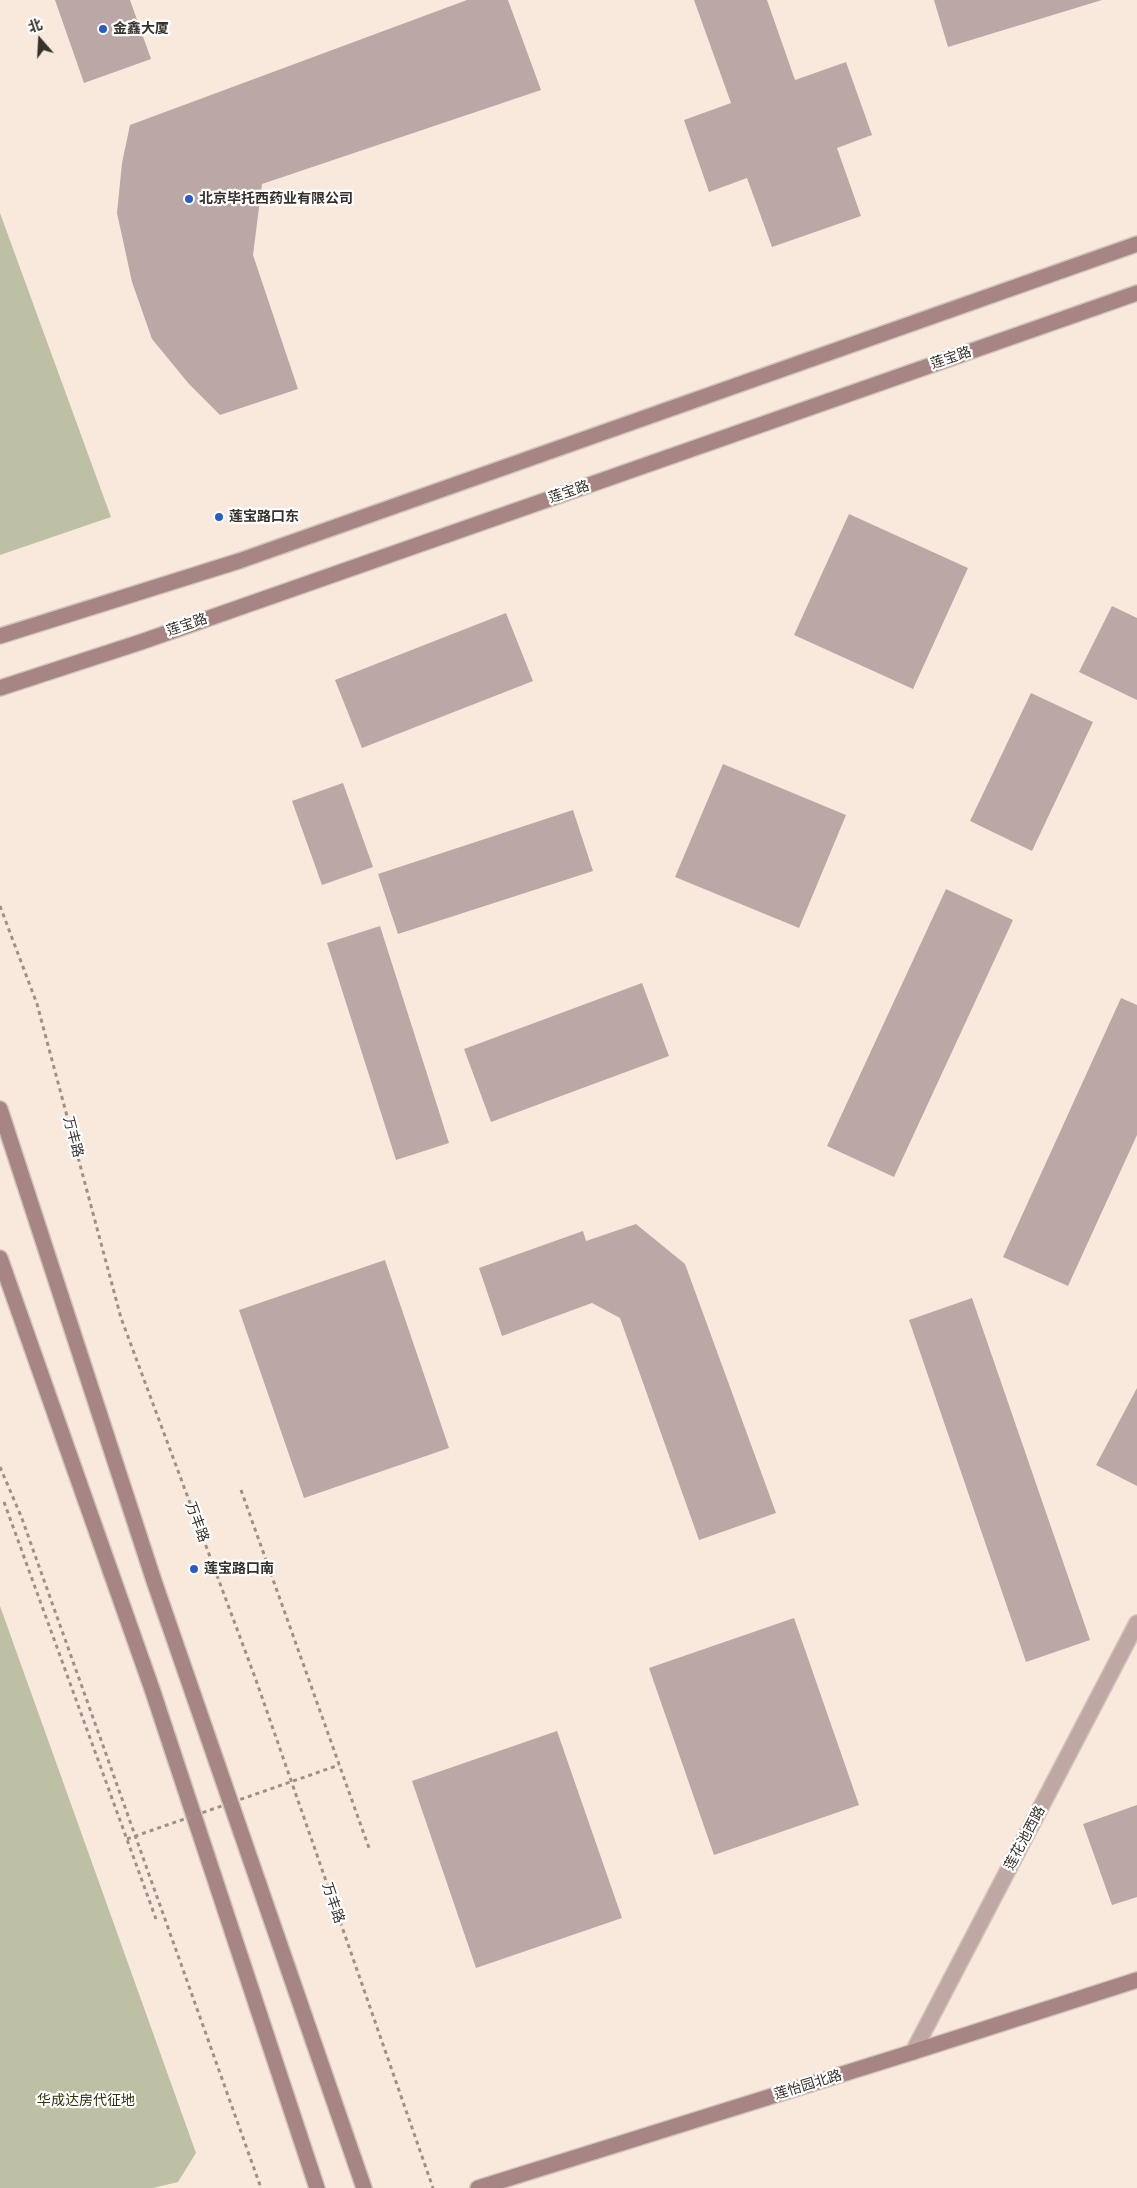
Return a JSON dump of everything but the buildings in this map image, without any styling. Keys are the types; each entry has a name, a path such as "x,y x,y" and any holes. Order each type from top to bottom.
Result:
{"main road":[{"path":"0,636 238,561 1137,244"},
{"name":"莲宝路","path":"0,688 150,638 1137,293"},
{"path":"0,1110 154,1581 364,2188"},
{"path":"0,1258 152,1689 317,2188"},
{"name":"莲怡园北路","path":"478,2188 498,2184 1137,1980"}],"street":[{"name":"莲花池西路","path":"913,2052 1137,1623"}],"path":[{"name":"万丰路","path":"0,906 38,1004 121,1318 256,1680 433,2188"},
{"path":"0,1467 25,1525 261,2188"},
{"path":"241,1490 368,1848"},
{"path":"4,1502 156,1919"},
{"path":"127,1839 339,1765"}],"green space":[{"path":"0,213 111,517 0,555"},
{"name":"华成达房代征地","path":"0,1606 196,2153 178,2182 153,2188 0,2188"}],"place":[{"name":"金鑫大厦","path":"103,29"},
{"name":"北京毕托西药业有限公司","path":"189,199"},
{"name":"莲宝路口东","path":"219,517"},
{"name":"莲宝路口南","path":"194,1569"}]}
